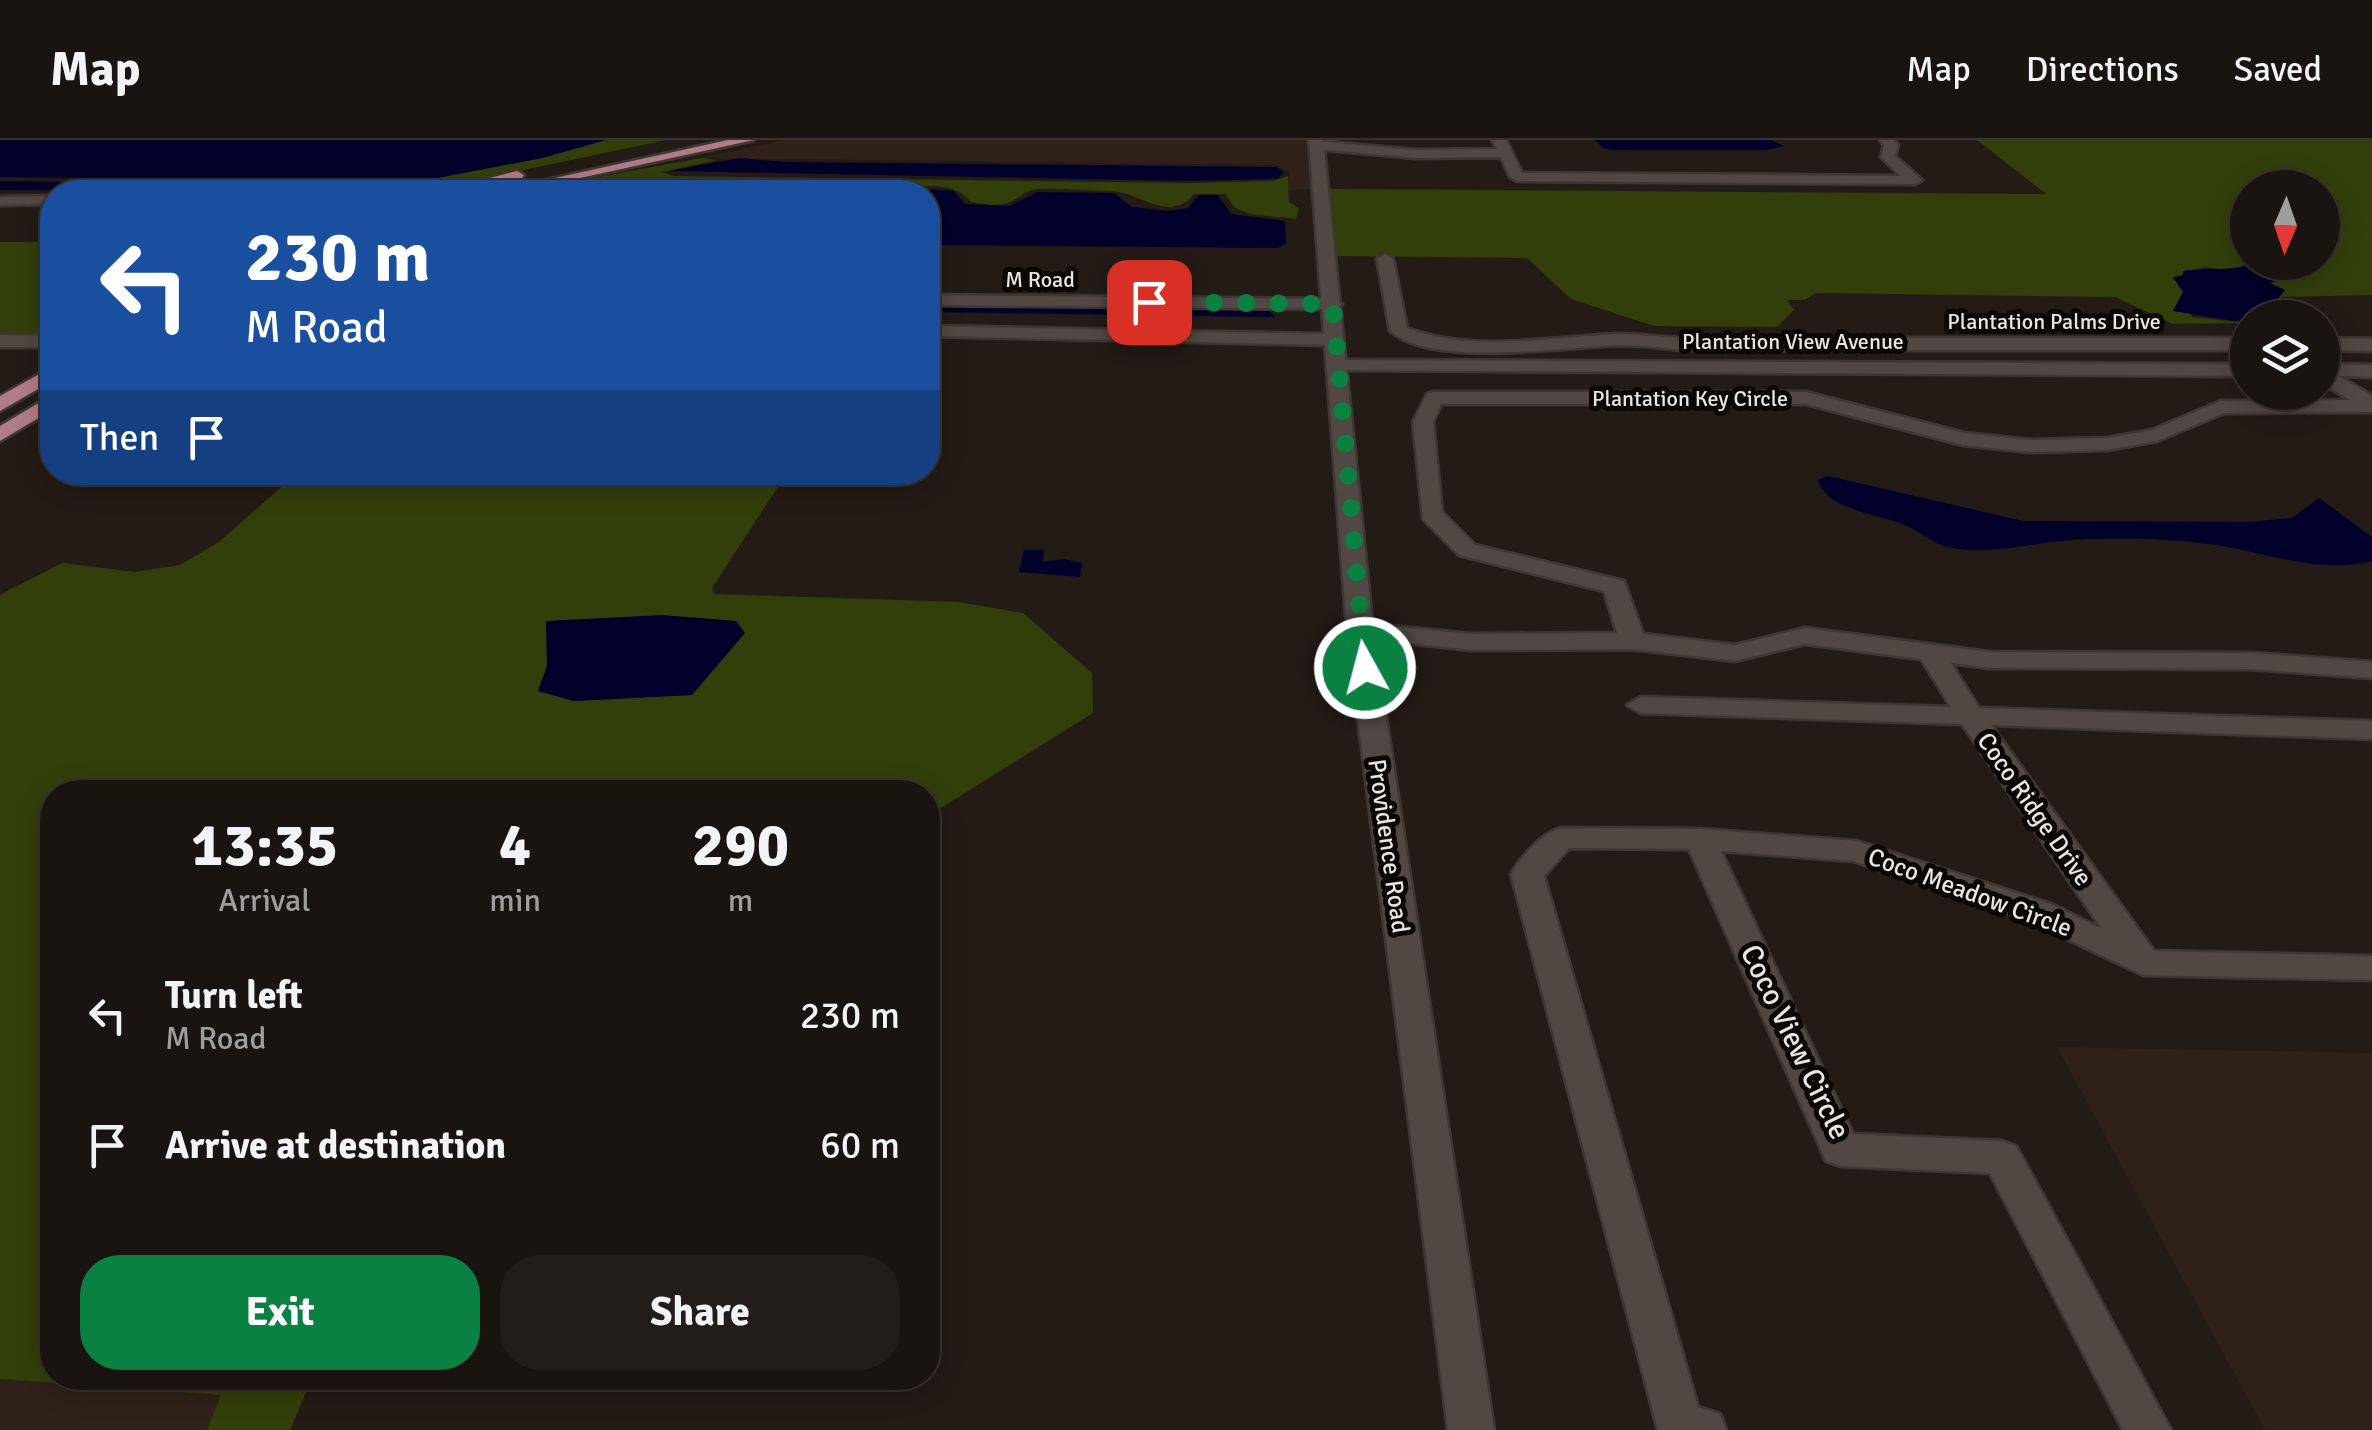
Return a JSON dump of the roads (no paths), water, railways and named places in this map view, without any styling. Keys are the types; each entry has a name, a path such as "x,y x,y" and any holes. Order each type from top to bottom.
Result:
{"main road":[{"path":"498,180 686,140"},
{"path":"555,180 747,140"},
{"path":"0,405 40,380"},
{"path":"0,435 40,409"}],"street":[{"path":"1316,142 1433,148 1502,146 1517,177 1915,180 1888,158 1891,145 1887,140"},
{"name":"Providence Road","path":"1316,142 1360,631 1470,1430"},
{"path":"0,200 40,200"},
{"name":"Plantation Palms Drive","path":"1385,260 1398,332 1410,337 1509,346 1619,340 1681,344 2230,344"},
{"name":"M Road","path":"940,300 1333,304"},
{"name":"Plantation View Avenue","path":"940,332 1336,353 1696,365 2230,370"},
{"path":"0,342 40,342"},
{"path":"1681,344 1696,365"},
{"path":"2340,344 2372,345"},
{"path":"2340,371 2372,370"},
{"name":"Plantation Key Circle","path":"2340,384 2372,406"},
{"name":"Plantation Key Circle","path":"1632,641 1614,586 1466,550 1431,514 1423,422 1434,398 1806,398 1962,439 2030,446 2107,444 2157,435 2221,406 2372,406"},
{"path":"1360,631 1472,642 1632,641 1735,653 1804,636 1988,660 2252,661 2372,670"},
{"name":"Coco Ridge Drive","path":"1931,653 1969,714 2143,963"},
{"path":"1640,704 2372,730"},
{"name":"Coco Meadow Circle","path":"1702,1430 1681,1429 1527,874 1561,838 1700,838 1856,851 2039,912 2143,963 2372,968"},
{"name":"Coco View Circle","path":"1700,838 1840,1150 2002,1157 2148,1430"}],"water":[{"path":"0,140 606,140 542,158 426,180 0,177"},
{"path":"1595,140 1771,140 1784,146 1766,150 1613,150 1603,148"},
{"path":"740,158 784,162 1276,167 1284,172 1279,178 1269,179 1190,181 669,171"},
{"path":"0,181 40,182 40,190 0,190"},
{"path":"940,190 954,191 965,204 1010,206 1037,192 1114,193 1132,207 1168,211 1188,208 1199,195 1218,195 1231,214 1285,222 1286,244 1277,248 940,245"},
{"path":"2230,267 2230,280 2281,280 2270,283 2285,290 2277,300 2230,300 2230,320 2173,311 2183,292 2173,277 2183,276 2183,271"},
{"path":"940,305 1269,311 1276,317 940,312"},
{"path":"1828,476 2023,521 2247,522 2292,518 2319,498 2372,537 2372,561 2350,565 2307,563 2221,546 2152,539 2070,540 1995,550 1943,546 1909,527 1832,499 1818,480"},
{"path":"1024,550 1044,550 1043,562 1064,559 1082,563 1080,577 1019,572"},
{"path":"662,615 736,621 745,633 692,695 574,701 538,691 547,666 546,621"}]}
